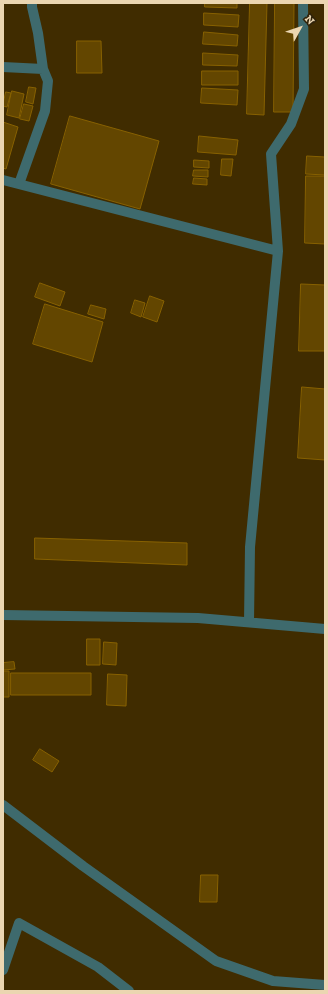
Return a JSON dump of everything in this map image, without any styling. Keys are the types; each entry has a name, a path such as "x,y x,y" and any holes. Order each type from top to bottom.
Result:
{"street":[{"path":"18,184 44,111 48,81 42,69 38,33 32,3"},
{"path":"249,622 250,547 278,251 271,154 291,124 304,89 303,3"},
{"path":"3,67 42,69"},
{"path":"3,180 278,251"},
{"path":"3,615 198,618 325,629"},
{"path":"3,805 83,866 216,961 273,981 325,985"},
{"path":"3,970 19,923 98,967 129,991"}],"building":[{"path":"205,3 237,3 237,8 205,7"},
{"path":"250,3 267,3 264,115 247,114"},
{"path":"275,3 294,3 293,112 274,112"},
{"path":"204,13 239,15 238,27 204,25"},
{"path":"204,32 238,35 237,46 203,44"},
{"path":"77,41 101,41 102,73 77,73"},
{"path":"203,53 238,55 237,66 203,65"},
{"path":"202,71 238,71 238,85 202,85"},
{"path":"29,87 36,88 33,104 26,102"},
{"path":"202,88 238,90 237,105 201,103"},
{"path":"12,91 24,94 19,118 7,115"},
{"path":"6,92 11,93 7,107 3,106"},
{"path":"24,104 33,106 29,121 20,119"},
{"path":"70,116 159,141 140,209 51,184"},
{"path":"3,122 18,127 6,169 3,168"},
{"path":"199,136 238,140 236,155 198,152"},
{"path":"307,156 325,157 325,175 306,174"},
{"path":"222,159 233,159 231,176 221,175"},
{"path":"194,160 209,161 209,168 194,167"},
{"path":"194,170 208,170 208,177 193,176"},
{"path":"306,176 325,176 325,244 305,243"},
{"path":"194,178 207,179 207,185 193,184"},
{"path":"40,283 65,292 60,306 35,297"},
{"path":"301,284 325,285 325,351 299,351"},
{"path":"150,296 164,301 157,322 143,317"},
{"path":"135,300 145,303 141,317 131,313"},
{"path":"45,304 103,322 92,362 33,344"},
{"path":"91,305 106,309 104,319 88,314"},
{"path":"302,387 325,389 325,460 298,458"},
{"path":"35,538 187,543 187,565 35,559"},
{"path":"87,639 100,639 100,665 87,665"},
{"path":"104,642 117,643 116,665 103,664"},
{"path":"14,662 15,669 3,670 3,663"},
{"path":"3,671 9,671 9,697 3,697"},
{"path":"11,673 91,673 91,695 11,695"},
{"path":"108,674 127,675 126,706 107,705"},
{"path":"40,749 59,761 52,772 33,760"},
{"path":"201,875 218,875 217,902 200,902"}]}
